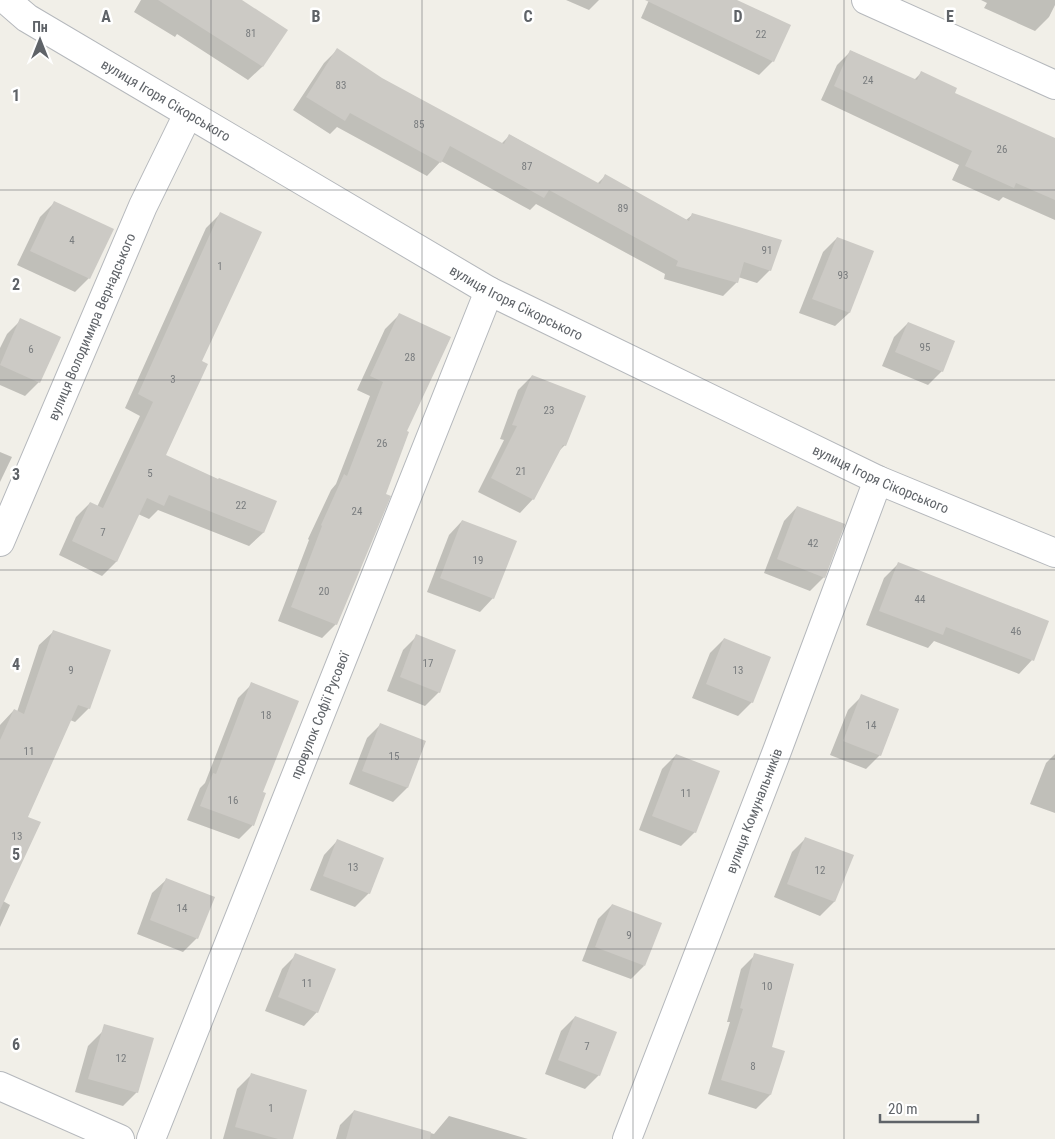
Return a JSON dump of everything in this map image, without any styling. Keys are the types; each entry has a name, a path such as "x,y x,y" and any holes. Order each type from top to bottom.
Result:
{"street":[{"name":"вулиця Ігоря Сікорського","path":"6,0 27,18 489,291 878,480 1055,553"},
{"path":"866,0 1055,85"},
{"name":"вулиця Володимира Вернадського","path":"0,542 143,206 188,114"},
{"name":"провулок Софії Русової","path":"151,1139 489,291"},
{"name":"вулиця Комунальників","path":"627,1139 773,760 878,480"},
{"path":"0,1086 120,1139"}],"building":[{"path":"158,0 242,0 288,30 263,67"},
{"path":"645,0 737,0 791,25 774,62"},
{"path":"337,48 382,78 504,144 509,134 600,184 605,174 689,221 692,213 782,240 771,271 744,262 738,283 676,266 678,261 549,190 544,198 450,146 441,163 350,113 345,121 306,97"},
{"path":"850,50 917,80 921,71 957,88 955,93 1055,138 1055,200 1016,183 1014,188 965,166 972,151 834,86"},
{"path":"54,201 114,229 90,279 30,251"},
{"path":"220,212 262,232 202,361 208,364 166,455 218,479 277,501 264,533 169,495 164,506 147,498 117,562 72,541 90,502 103,508 153,402 138,394"},
{"path":"837,237 874,251 850,313 812,299"},
{"path":"399,313 451,337 407,431 409,432 386,494 391,496 337,625 291,607 321,525 344,474 347,476 383,382 370,376"},
{"path":"20,318 61,337 40,383 0,365"},
{"path":"908,322 955,341 943,372 895,352"},
{"path":"532,375 586,396 566,446 563,445 534,500 491,478 517,426 512,425"},
{"path":"797,506 845,524 825,578 777,559"},
{"path":"462,520 517,541 494,599 440,578"},
{"path":"898,562 1049,621 1034,661 946,627 943,635 879,611"},
{"path":"53,630 111,650 90,709 78,705 28,817 41,822 0,910 0,740 14,709 24,714"},
{"path":"416,634 456,650 440,693 400,677"},
{"path":"724,638 771,657 753,703 706,684"},
{"path":"251,682 299,701 263,792 266,793 254,826 200,806 213,773 216,774"},
{"path":"861,694 899,709 881,756 843,741"},
{"path":"380,723 426,741 408,788 362,771"},
{"path":"676,754 720,771 696,833 652,816"},
{"path":"805,837 854,855 835,902 787,884"},
{"path":"337,839 384,858 370,894 323,876"},
{"path":"166,878 215,897 198,939 150,920"},
{"path":"612,904 662,923 645,966 595,947"},
{"path":"295,953 336,969 318,1013 278,997"},
{"path":"754,953 794,964 772,1047 785,1051 771,1095 721,1080 743,1009 740,1008"},
{"path":"575,1016 617,1032 600,1076 558,1060"},
{"path":"104,1024 154,1038 138,1093 88,1079"},
{"path":"251,1073 307,1090 293,1139 278,1139 235,1127"},
{"path":"354,1110 431,1132 430,1139 346,1139"}]}
